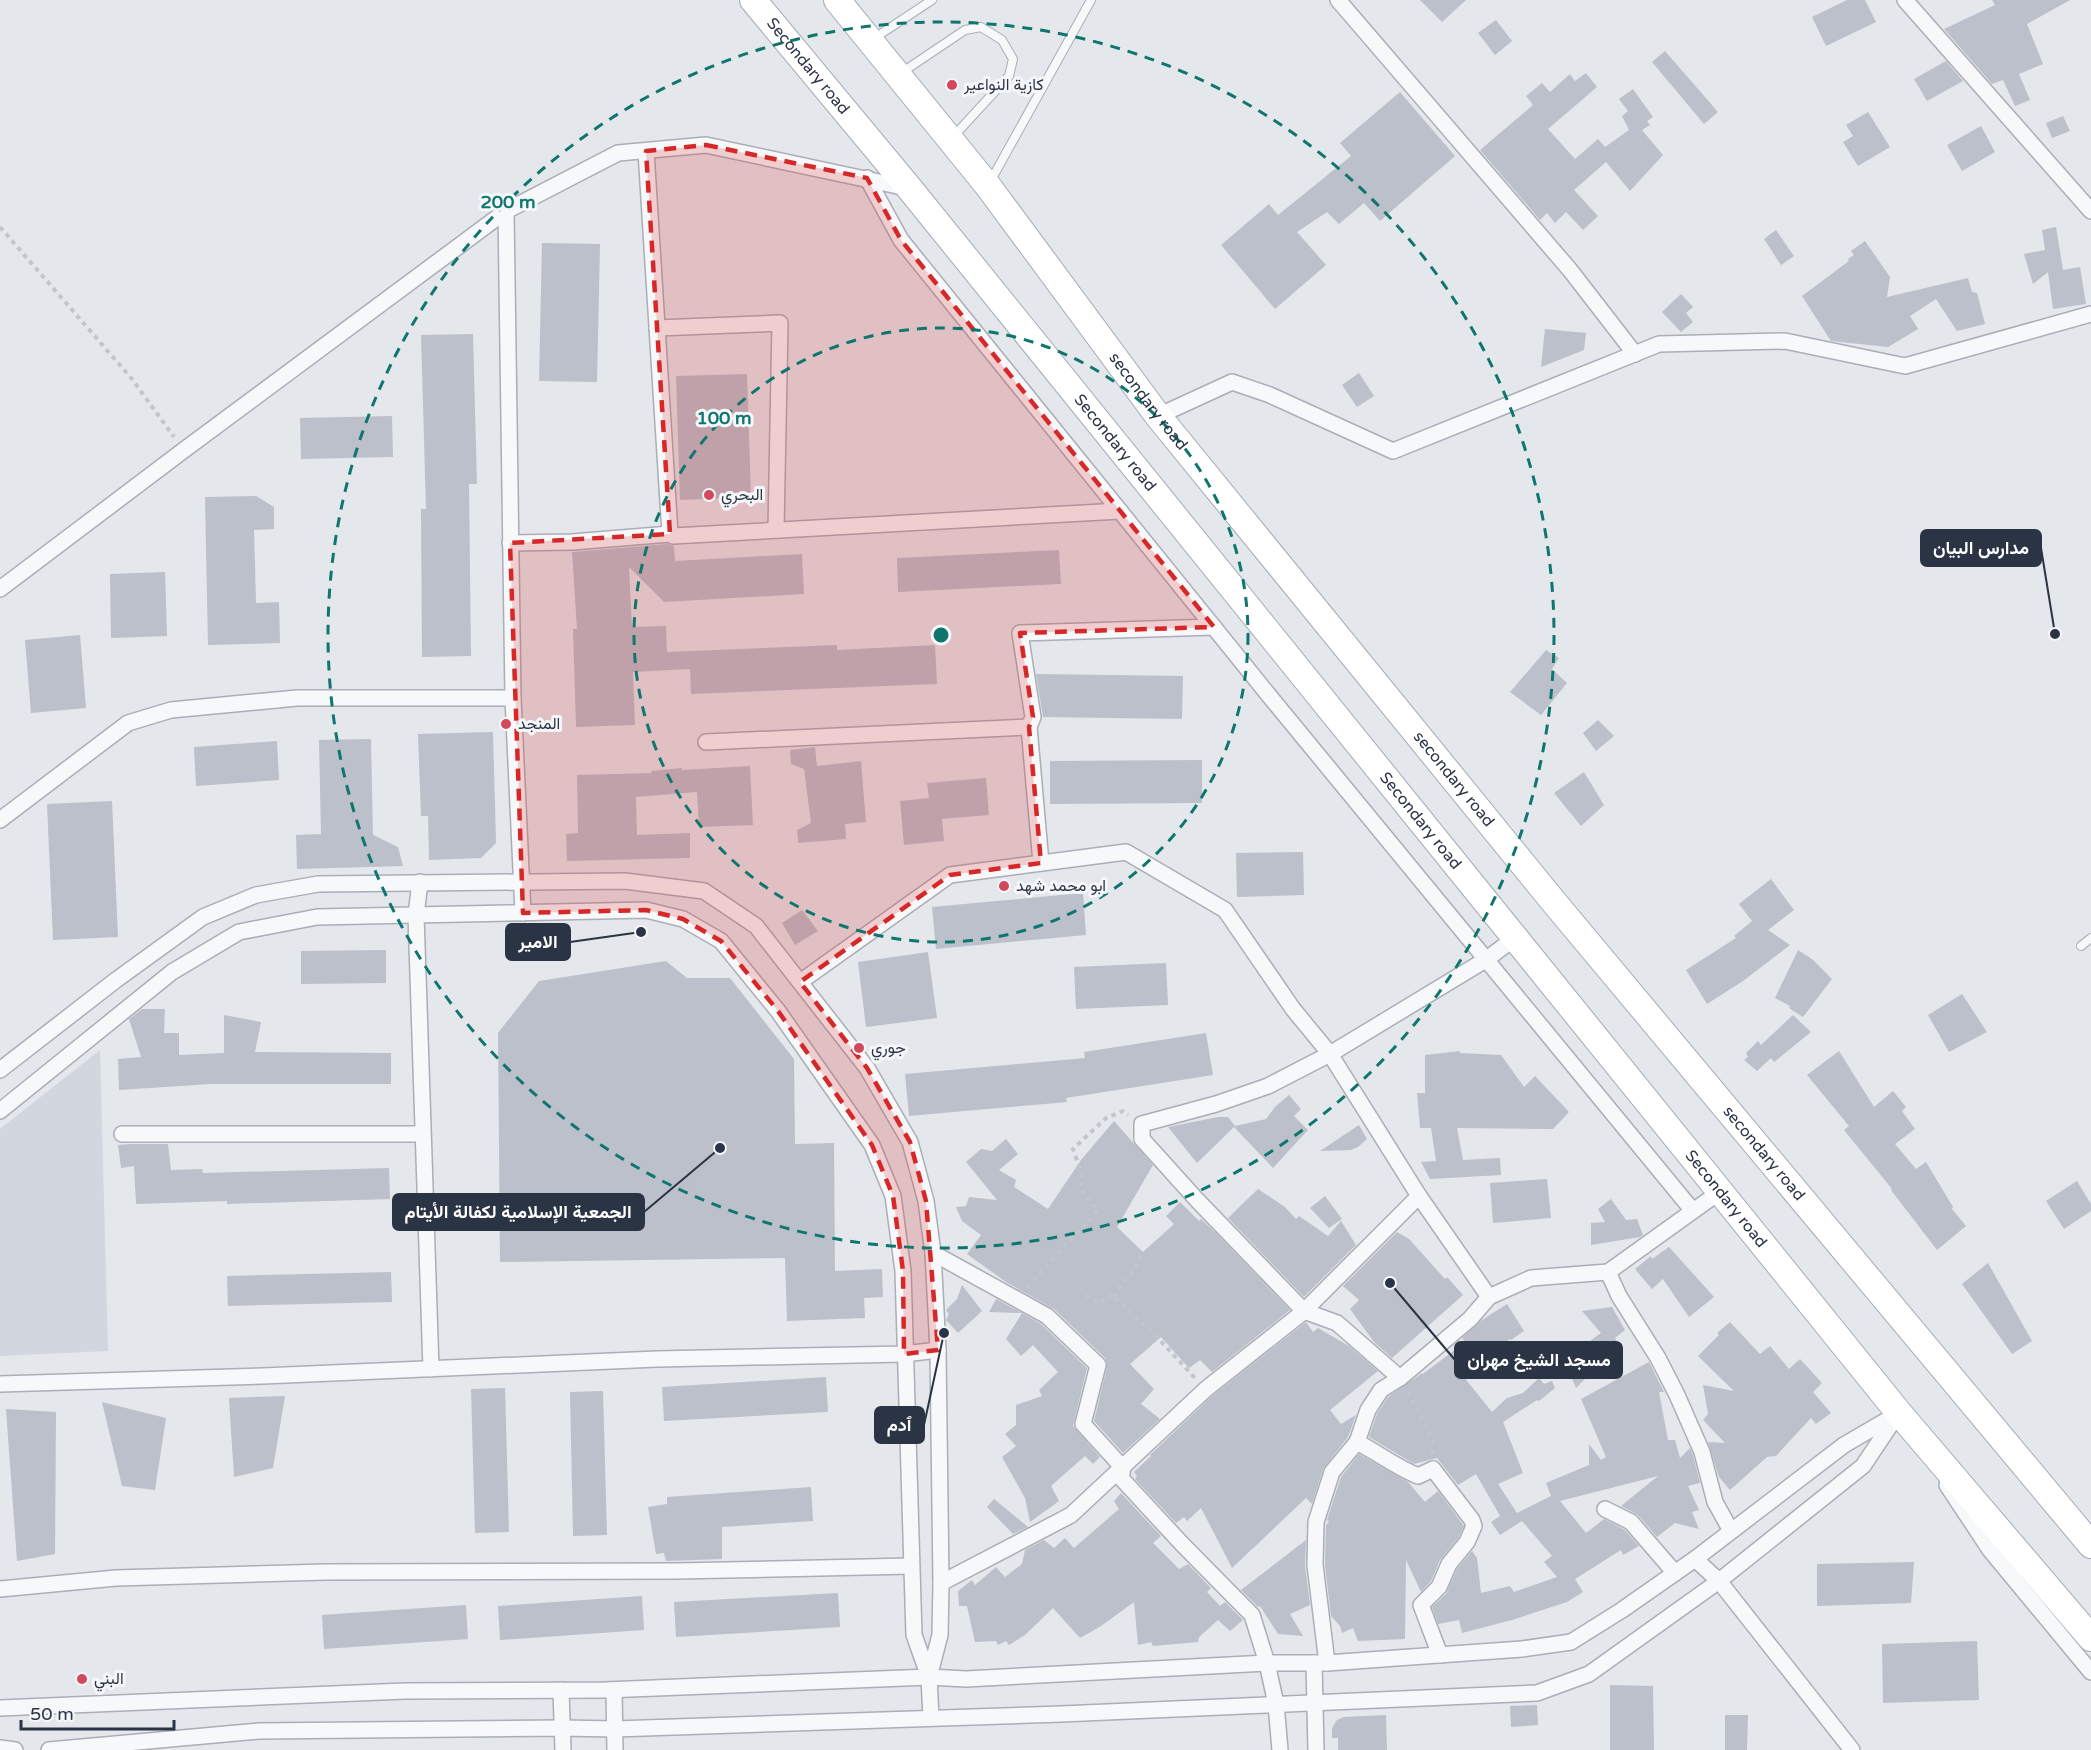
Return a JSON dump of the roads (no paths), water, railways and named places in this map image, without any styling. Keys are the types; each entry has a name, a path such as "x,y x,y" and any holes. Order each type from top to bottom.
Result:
{"main road":[{"name":"Secondary road","path":"753,0 910,189 1899,1413 2091,1638"},
{"name":"secondary road","path":"837,0 988,186 1158,416 1552,901 2091,1545"}],"street":[{"path":"1338,0 1570,270 1635,354"},
{"path":"1905,0 2091,211"},
{"path":"0,589 506,211 618,153 706,145 910,189"},
{"path":"646,151 670,534"},
{"path":"867,178 901,240 1214,627 1693,1211"},
{"path":"506,211 513,698 523,913"},
{"path":"1158,416 1232,382 1270,396 1393,451 1659,344 1785,341 1905,366 2091,314"},
{"path":"657,328 780,323 776,529"},
{"path":"510,543 572,542 670,534 674,536 1120,510"},
{"path":"1041,863 1029,727 1033,717 1020,633 1214,627"},
{"path":"0,820 128,723 171,710 297,698 513,698"},
{"path":"706,742 1029,727"},
{"path":"800,982 950,875 1126,852 1225,910 1293,1009 1330,1053 1419,1196 1489,1297"},
{"path":"0,1070 116,980 203,917 256,895 318,884 420,882 625,881 705,891 756,926 867,1068 910,1142 926,1201 933,1253 938,1350 940,1635 929,1677"},
{"path":"420,882 416,915 431,1369"},
{"path":"0,1111 172,972 239,932 317,917 646,910 683,919 721,941 778,1011 872,1145 893,1196 903,1271 914,1635 929,1677 931,1718"},
{"path":"1400,1378 1337,1323 1304,1311 1142,1139 1142,1124 1216,1104 1268,1086 1330,1053 1487,959 1516,937"},
{"path":"122,1134 423,1134"},
{"path":"1316,1750 1316,1702 1321,1663 1315,1565 1316,1522 1332,1472 1357,1442 1368,1410 1381,1390 1400,1378 1470,1319 1489,1297 1531,1278 1608,1272 1721,1191"},
{"path":"940,1583 1071,1515 1206,1389 1304,1311 1419,1196"},
{"path":"933,1253 1047,1316 1098,1365 1083,1424 1123,1468"},
{"path":"1608,1272 1619,1296 1658,1358 1677,1395 1702,1452 1714,1502 1731,1531"},
{"path":"0,1384 657,1359 904,1354 938,1350"},
{"path":"0,1708 405,1691 614,1690 929,1677 966,1678 1267,1663 1321,1663 1522,1649 1571,1642 1695,1559 1844,1445 1899,1413"},
{"path":"49,1750 259,1731 615,1729 1537,1693 1589,1674 1719,1581 1863,1466 1899,1413"},
{"path":"1899,1413 1990,1550 2091,1672"},
{"path":"1357,1442 1399,1468 1418,1476 1433,1469 1472,1520 1474,1526 1467,1542 1449,1564 1439,1587 1421,1605 1440,1655"},
{"path":"1123,1468 1120,1478 1252,1615 1267,1663 1276,1704 1280,1750"},
{"path":"1605,1509 1631,1522 1675,1573"},
{"path":"1695,1559 1719,1581 1852,1750"},
{"path":"0,1589 116,1578 326,1572 676,1571 911,1566"},
{"path":"561,1690 563,1750"},
{"path":"614,1690 615,1750"},
{"path":"0,1748 15,1750"}],"lane":[{"path":"870,41 932,0"},
{"path":"988,186 1091,0"},
{"path":"897,75 965,30 981,27 1002,40 1013,59 1009,76 950,140"},
{"path":"2081,946 2091,938"}],"place":[{"name":"كازية النواعير","path":"952,85"},
{"name":"البحري","path":"709,495"},
{"name":"مدارس البيان","path":"2055,634"},
{"name":"المنجد","path":"506,724"},
{"name":"ابو محمد شهد","path":"1004,886"},
{"name":"الامير","path":"641,932"},
{"name":"جوري","path":"859,1048"},
{"name":"الجمعية الإسلامية لكفالة الأيتام","path":"720,1148"},
{"name":"مسجد الشيخ مهران","path":"1390,1283"},
{"name":"ٱدم","path":"944,1333"},
{"name":"البني","path":"82,1679"}]}
